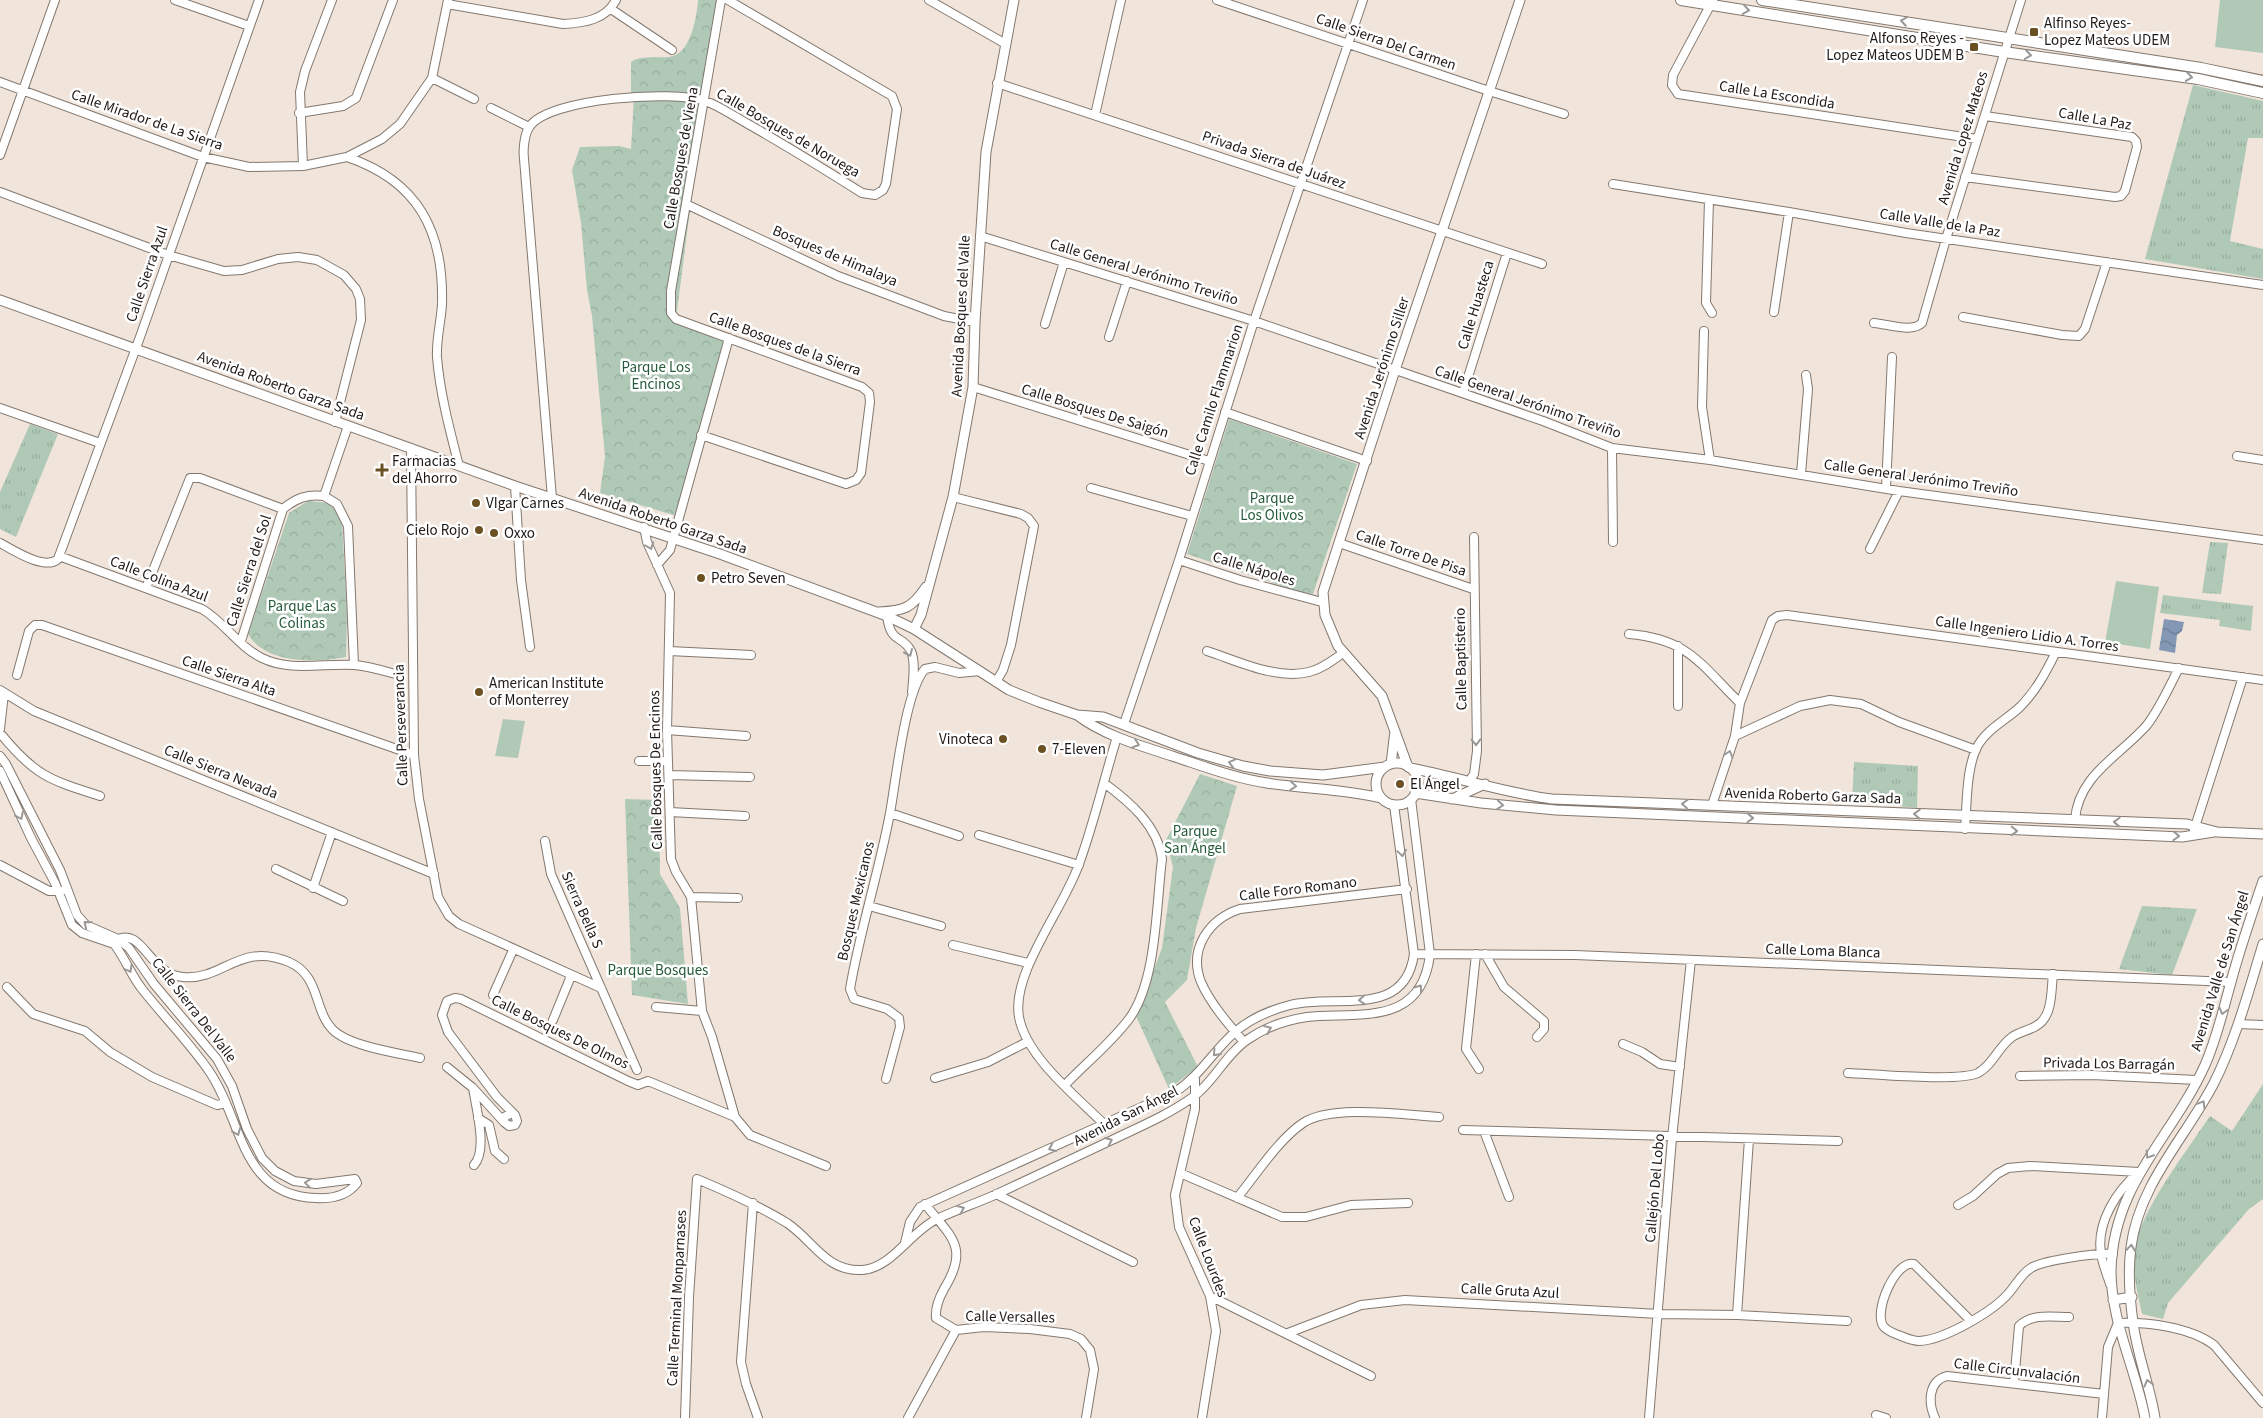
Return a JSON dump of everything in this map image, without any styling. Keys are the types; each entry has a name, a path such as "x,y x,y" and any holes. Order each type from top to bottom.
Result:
{"main road":[{"path":"1681,0 1712,2 2004,52 2198,79 2263,93"},
{"path":"1762,0 2010,37 2201,68 2263,81"}],"street":[{"path":"0,155 55,0"},
{"path":"175,0 249,26"},
{"name":"Calle Sierra Azul","path":"59,556 136,348 259,0"},
{"path":"302,166 299,113 300,92 305,71 332,0"},
{"path":"299,113 343,106 356,98 393,0"},
{"path":"474,99 432,78 448,2 563,24 580,23 598,18 611,9 616,0"},
{"name":"Calle Bosques de Viena","path":"676,319 671,313 670,301 722,0"},
{"name":"Calle Bosques de Noruega","path":"529,127 550,111 634,96 704,101 790,148 862,193 875,195 883,190 886,184 897,109 894,99 728,0"},
{"path":"929,0 1004,43"},
{"name":"Avenida Bosques del Valle","path":"914,629 921,615 953,497 973,387 975,322 986,152 1004,43 1014,0"},
{"path":"1095,115 1121,0"},
{"name":"Calle Sierra Del Carmen","path":"1216,0 1564,114"},
{"name":"Calle Camilo Flammarion","path":"1124,724 1179,560 1254,321 1363,0"},
{"name":"Avenida Jerónimo Siller","path":"1322,602 1323,592 1395,370 1520,0"},
{"name":"Avenida Lopez Mateos","path":"1874,323 1917,327 1922,322 1965,177 2021,0"},
{"name":"Calle La Escondida","path":"1712,2 1673,75 1672,86 1678,94 1977,139"},
{"path":"611,9 672,50"},
{"name":"Calle Mirador de La Sierra","path":"0,82 203,157 249,167 302,166 347,157 370,146 392,133 432,78"},
{"name":"Privada Sierra de Juárez","path":"997,83 1507,254 1542,264"},
{"path":"491,108 529,127 524,159 552,498"},
{"name":"Calle La Paz","path":"1965,177 2115,197 2125,191 2137,147 2136,141 2132,137 1985,116"},
{"path":"347,157 375,169 402,189 424,215 433,232 440,257 442,277 437,356 439,374 460,466"},
{"name":"Calle Valle de la Paz","path":"1613,184 1946,239 2263,285"},
{"path":"0,192 168,255 211,268 233,271 298,256 318,260 344,275 356,289 360,299 361,320 335,422"},
{"path":"1709,200 1706,303 1712,313"},
{"name":"Bosques de Himalaya","path":"688,205 847,280 944,316 975,322"},
{"path":"1774,312 1789,212"},
{"name":"Calle General Jerónimo Treviño","path":"980,236 1254,321 1612,448 1710,460 1899,491 2263,540"},
{"name":"Calle Huasteca","path":"1464,394 1507,254"},
{"path":"1045,324 1064,262"},
{"path":"1963,317 2062,335 2079,336 2086,329 2107,262"},
{"path":"1109,337 1127,281"},
{"name":"Avenida Roberto Garza Sada","path":"0,300 335,422 515,486 644,527 887,616 914,629 996,682 1025,697 1077,715 1090,725 1117,737 1241,778 1267,783 1344,790 1381,798"},
{"name":"Calle Bosques de la Sierra","path":"676,319 866,389 870,402 861,473 851,483 841,484 701,435"},
{"path":"1704,331 1702,408 1710,460"},
{"path":"657,564 670,550 674,538 729,338"},
{"path":"1886,488 1892,357"},
{"path":"1801,474 1808,390 1806,375"},
{"name":"Calle Bosques De Saigón","path":"973,387 1209,461"},
{"path":"0,408 100,443"},
{"path":"1225,412 1367,461"},
{"path":"324,496 348,426"},
{"name":"Calle Perseverancia","path":"411,448 414,755 416,785 438,896 449,916 458,924 601,988"},
{"path":"1612,448 1613,542"},
{"path":"2237,456 2263,460"},
{"path":"146,588 190,478 196,477 283,509 305,496 324,496 337,504 348,526 354,665"},
{"path":"515,486 521,580 530,647"},
{"path":"1091,488 1192,516"},
{"path":"1870,549 1899,491"},
{"path":"953,497 1021,514 1028,518 1034,526 1011,645 1003,670 996,682"},
{"name":"Calle Sierra del Sol","path":"241,641 283,509"},
{"name":"Calle Bosques De Encinos","path":"644,527 647,542 670,593 667,730 671,859 676,872 691,897 702,1011 712,1037 734,1117"},
{"name":"Calle Baptisterio","path":"1470,780 1474,774 1477,751 1473,588 1474,537"},
{"path":"0,543 41,562 53,563 59,556"},
{"name":"Calle Torre De Pisa","path":"1339,543 1473,588"},
{"name":"Calle Colina Azul","path":"59,556 202,609 261,658 272,662 304,666 354,665 399,675"},
{"name":"Calle Nápoles","path":"1179,560 1240,580 1322,602"},
{"path":"875,612 908,607 916,601 929,582"},
{"path":"1322,602 1330,628 1343,653 1382,696 1388,707 1409,768 1418,783 1413,796 1400,804 1394,804 1381,798 1376,785 1380,772 1388,766 1400,764 1409,768"},
{"name":"Bosques Mexicanos","path":"887,616 891,634 906,646 912,654 912,698"},
{"name":"Calle Ingeniero Lidio A. Torres","path":"1740,703 1772,620 1778,616 2263,680"},
{"name":"Calle Sierra Alta","path":"17,675 28,631 34,626 55,630 414,755"},
{"path":"1629,634 1647,635 1678,646 1695,656 1740,703 1734,736 1712,806"},
{"path":"1678,646 1678,706"},
{"path":"668,651 751,655"},
{"path":"1207,651 1256,667 1296,674 1320,669 1343,653"},
{"path":"1965,829 1970,774 1976,750 1989,731 2019,708 2035,689 2056,652"},
{"name":"Bosques Mexicanos","path":"886,1079 900,1027 899,1018 887,1009 857,1001 851,994 890,813 902,738 912,698 922,672 930,667 959,673 980,671"},
{"path":"2075,820 2078,804 2088,783 2102,766 2148,723 2179,668"},
{"path":"2194,836 2195,825 2243,677"},
{"path":"2,691 0,731 18,755 38,772 52,780 100,796"},
{"name":"Calle Sierra Nevada","path":"2,691 34,711 434,874"},
{"path":"1734,736 1800,706 1830,700 1862,704 1913,728 1976,750"},
{"name":"Avenida Roberto Garza Sada","path":"1077,715 1093,715 1124,724 1219,760 1270,771 1323,775 1388,766"},
{"path":"667,730 746,736"},
{"path":"1388,766 1395,731"},
{"path":"1105,1125 1065,1085 1028,1042 1019,1016 1018,1001 1028,964 1079,865 1117,737"},
{"name":"Calle Sierra Del Valle","path":"0,756 6,764 68,888 77,915 86,925 115,940 129,948 154,984 217,1059 232,1086 256,1148 268,1165 284,1177 304,1183 326,1183 351,1178 356,1180 357,1183 341,1195 325,1198 297,1196 272,1185 263,1177 247,1155 226,1103 209,1071 142,989 115,940"},
{"path":"640,762 668,762"},
{"name":"Avenida Roberto Garza Sada","path":"1409,768 1470,780 1534,797 2195,825 2217,832"},
{"path":"0,771 31,838 59,891 70,919 77,929 90,937 115,940 125,936 136,940 162,970 182,978 205,975 245,957 264,956 289,962 308,977 327,1020 337,1034 352,1041 420,1058"},
{"path":"669,775 750,776"},
{"path":"1065,1085 1129,1019 1142,994 1149,970 1162,859 1160,848 1148,824 1133,807 1104,783"},
{"path":"1452,799 1485,784"},
{"name":"Avenida Roberto Garza Sada","path":"1413,796 1526,807 1624,813 1965,829 2194,836 2217,832 2263,834"},
{"name":"Avenida San Ángel","path":"697,1179 753,1203 793,1228 828,1261 845,1268 862,1270 881,1265 905,1243 937,1219 996,1194 1154,1120 1195,1096 1244,1042 1270,1028 1292,1020 1310,1017 1365,1016 1381,1014 1397,1007 1422,986 1429,968 1430,954 1413,796"},
{"path":"1526,807 1542,803 1566,805 1575,800 1585,805 1616,807 1624,813"},
{"name":"Avenida San Ángel","path":"924,1204 1176,1092 1195,1076 1235,1032 1255,1019 1291,1004 1319,1001 1362,1001 1388,995 1408,978 1414,954 1407,889 1394,804"},
{"path":"670,812 745,816"},
{"path":"890,813 959,836"},
{"path":"313,888 332,832"},
{"path":"979,835 1079,865"},
{"name":"Sierra Bella S","path":"545,841 551,874 637,1070"},
{"path":"0,865 49,891 59,891 68,888"},
{"path":"276,870 343,901"},
{"name":"Avenida Valle de San Ángel","path":"2111,1289 2112,1254 2125,1202 2139,1172 2197,1080 2215,1038 2263,881"},
{"name":"Calle Foro Romano","path":"1244,1042 1209,996 1199,973 1200,948 1205,933 1214,922 1225,913 1240,909 1407,889"},
{"path":"691,897 738,898"},
{"path":"869,906 941,926"},
{"name":"Avenida Valle de San Ángel","path":"2155,1418 2152,1398 2133,1326 2131,1247 2142,1204 2158,1173 2214,1083 2238,1024 2263,944"},
{"path":"953,945 1028,964"},
{"path":"493,995 513,950"},
{"name":"Calle Loma Blanca","path":"1414,954 1485,954 1691,960 2231,982"},
{"path":"1476,954 1466,1049 1478,1069"},
{"path":"1485,954 1504,987 1544,1021 1544,1029 1537,1037"},
{"name":"Callejón Del Lobo","path":"1649,1418 1672,1138 1691,960"},
{"path":"1848,1072 1953,1076 1977,1073 1985,1068 2012,1037 2037,1026 2044,1019 2050,1006 2053,974"},
{"path":"553,1020 571,976"},
{"path":"7,987 34,1014 84,1031 110,1052 152,1077 217,1105 226,1103"},
{"name":"Calle Bosques De Olmos","path":"472,1088 504,1122 507,1114 512,1113 448,1032 442,1015 447,1001 455,998 461,999 628,1081 638,1084 648,1081 734,1117 750,1135 826,1166"},
{"path":"656,1007 702,1011"},
{"path":"2238,1024 2263,1025"},
{"path":"935,1078 988,1062 1028,1042"},
{"path":"1623,1044 1642,1052 1660,1064 1680,1066"},
{"path":"447,1067 472,1088 478,1118 480,1147 478,1161 474,1165"},
{"name":"Privada Los Barragán","path":"2020,1076 2092,1075 2197,1080"},
{"name":"Calle Lourdes","path":"1195,1076 1195,1096 1189,1142 1175,1195 1179,1227 1210,1296 1216,1331 1202,1418"},
{"path":"1237,1198 1292,1133 1313,1118 1341,1112 1439,1117"},
{"path":"478,1118 489,1125 495,1151 504,1159"},
{"path":"1463,1130 1672,1138 1838,1141"},
{"path":"1484,1131 1509,1197"},
{"path":"1737,1315 1749,1139"},
{"path":"1958,1205 1973,1196 1997,1174 2008,1168 2030,1166 2139,1172"},
{"name":"Avenida Valle de San Ángel","path":"2139,1172 2120,1190 2113,1202 2103,1230 2101,1253 2111,1289 2118,1329 2141,1394 2145,1418"},
{"path":"1180,1173 1270,1214 1293,1218 1306,1218 1351,1205 1408,1203"},
{"name":"Calle Terminal Monparnases","path":"685,1418 689,1297 697,1179"},
{"path":"996,1194 1133,1262"},
{"path":"753,1203 747,1252 741,1362 746,1384 758,1418"},
{"path":"905,1243 914,1214 924,1204 937,1219"},
{"name":"Calle Versalles","path":"937,1219 948,1231 958,1257 954,1272 938,1301 936,1318 956,1330 984,1327 1030,1329 1070,1334 1081,1339 1090,1350 1094,1370 1086,1418"},
{"path":"1971,1321 1914,1264 1909,1263 1904,1265 1894,1276 1880,1309 1880,1321 1884,1328 1916,1341 1925,1340 1971,1321 1995,1306 2008,1294 2022,1275 2037,1265 2101,1253 2112,1254"},
{"path":"1210,1296 1371,1376"},
{"path":"2113,1300 2132,1297"},
{"name":"Calle Gruta Azul","path":"1288,1334 1361,1305 1405,1300 1659,1314 1737,1315 1847,1321"},
{"path":"2014,1383 2019,1326 2026,1320 2039,1317 2069,1316"},
{"path":"2102,1418 2107,1353 2118,1329 2133,1326 2167,1328 2206,1339 2214,1344 2263,1403"},
{"path":"908,1418 956,1330"},
{"name":"Calle Circunvalación","path":"1935,1418 1930,1398 1934,1384 1942,1377 1952,1375 2104,1394"},
{"path":"1876,1415 1886,1418"}],"green space":[{"path":"698,0 717,0 701,94 631,93 631,62 641,58 671,57 679,53 689,40 692,32"},
{"path":"2220,0 2263,0 2263,53 2215,47"},
{"path":"2193,85 2263,101 2263,138 2248,138 2230,241 2263,249 2263,279 2145,259"},
{"name":"Parque Los Encinos","path":"634,96 704,101 676,319 729,338 680,517 600,493 605,457 592,316 587,290 581,223 572,170 580,147 619,146 631,149"},
{"name":"Parque Los Olivos","path":"1229,419 1357,464 1313,594 1300,592 1187,554"},
{"path":"30,424 58,434 16,537 0,529 0,492"},
{"name":"Parque Las Colinas","path":"308,501 330,503 342,521 347,614 346,657 307,660 279,656 266,651 256,644 248,634 289,513"},
{"path":"2210,542 2228,543 2221,594 2202,593"},
{"path":"2116,581 2159,587 2150,649 2105,642"},
{"path":"2163,595 2253,606 2251,631 2219,626 2220,620 2160,613"},
{"path":"503,719 525,721 518,758 495,756"},
{"path":"1854,762 1918,766 1917,808 1852,801"},
{"name":"Parque San Ángel","path":"1200,774 1237,786 1196,928 1187,980 1165,1002 1198,1067 1169,1089 1136,1016 1162,948 1173,867 1166,840"},
{"name":"Parque Bosques","path":"625,799 659,800 660,874 680,908 688,1004 632,995"},
{"path":"2142,906 2197,909 2172,975 2119,969"},
{"path":"2263,1084 2263,1199 2249,1209 2168,1303 2163,1319 2142,1314 2135,1278 2134,1251 2148,1211 2210,1116 2232,1131"}],"water":[{"path":"2164,619 2184,622 2182,631 2177,635 2175,653 2159,650"}],"place":[{"name":"Alfinso Reyes- Lopez Mateos UDEM","path":"2034,32"},
{"name":"Alfonso Reyes - Lopez Mateos UDEM B","path":"1974,47"},
{"name":"Farmacias del Ahorro","path":"382,470"},
{"name":"VIgar Carnes","path":"476,503"},
{"name":"Cielo Rojo","path":"479,530"},
{"name":"Oxxo","path":"494,533"},
{"name":"Petro Seven","path":"701,578"},
{"name":"American Institute of Monterrey","path":"479,692"},
{"name":"Vinoteca","path":"1003,739"},
{"name":"7-Eleven","path":"1042,749"},
{"name":"El Ángel","path":"1400,784"}]}
